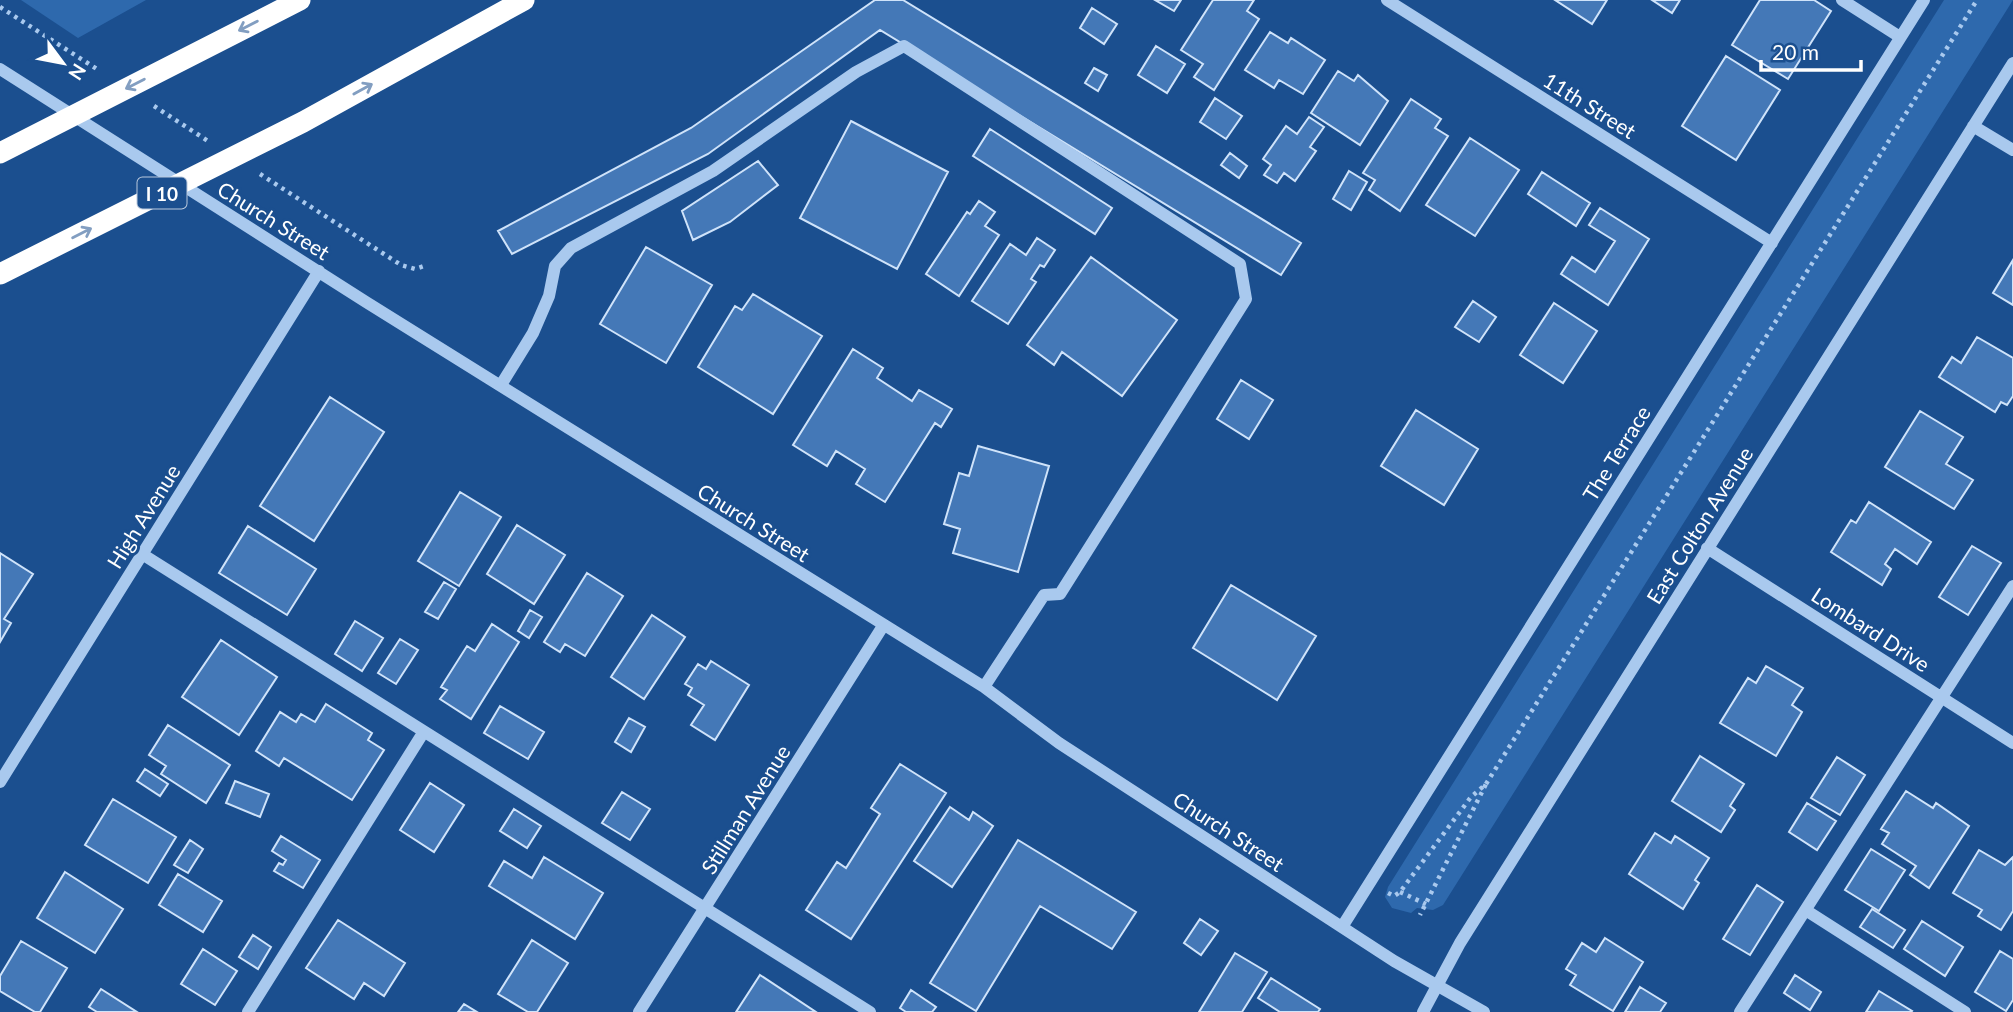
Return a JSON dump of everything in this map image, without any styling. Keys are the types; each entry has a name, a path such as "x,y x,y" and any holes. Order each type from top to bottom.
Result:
{"highway":[{"path":"0,153 300,0"},
{"name":"I 10","path":"0,274 303,122 524,0"}],"street":[{"name":"11th Street","path":"1387,0 1772,243"},
{"path":"1842,0 1900,37"},
{"name":"The Terrace","path":"1342,927 1924,0"},
{"path":"500,385 533,333 548,296 555,266 572,248 713,171 856,72 904,46 1240,264 1247,299 1060,594 1044,595 984,687"},
{"name":"East Colton Avenue","path":"1423,1012 1460,943 2013,63"},
{"name":"Church Street","path":"0,69 984,687 1059,743 1342,927 1436,987 1484,1012"},
{"path":"1973,126 2013,150"},
{"name":"High Avenue","path":"0,782 319,271"},
{"name":"Lombard Drive","path":"1707,548 2013,743"},
{"path":"142,554 424,733 706,906 870,1012"},
{"path":"1740,1012 2013,586"},
{"name":"Stillman Avenue","path":"639,1012 883,626"},
{"path":"248,1012 424,733"},
{"path":"0,754 13,762"},
{"path":"1807,911 1965,1012"}],"path":[{"path":"1420,915 1486,784 1977,0"},
{"path":"1384,891 1394,896 1400,892 1471,797 1486,784"},
{"path":"1400,892 1426,904"}],"shaded area":[{"path":"21,0 146,0 78,38"},
{"path":"1944,0 2013,0 1443,905 1433,910 1417,908 1411,913 1392,908 1385,897 1388,887"}],"building":[{"path":"875,0 903,0 1301,243 1281,275 880,30 708,154 512,254 498,231 691,128"},
{"path":"1155,0 1181,0 1174,11"},
{"path":"1213,0 1254,0 1247,11 1259,19 1214,90 1194,77 1203,64 1181,50"},
{"path":"1555,0 1607,0 1592,24"},
{"path":"1652,0 1680,0 1672,13"},
{"path":"1760,0 1814,0 1831,11 1788,79 1732,45"},
{"path":"1092,8 1117,24 1104,44 1080,28"},
{"path":"1270,32 1288,43 1291,38 1325,60 1303,94 1279,80 1274,88 1245,70"},
{"path":"1156,46 1185,64 1167,93 1138,75"},
{"path":"1726,56 1780,90 1736,160 1682,126"},
{"path":"1094,68 1107,75 1098,91 1085,83"},
{"path":"1338,71 1354,81 1358,75 1388,101 1360,145 1311,113"},
{"path":"1215,98 1242,116 1226,139 1200,122"},
{"path":"1411,99 1441,119 1435,128 1448,136 1400,211 1369,190 1375,180 1363,173"},
{"path":"1309,117 1324,127 1310,147 1316,151 1295,181 1284,173 1277,183 1264,175 1271,165 1263,159 1286,126 1297,134"},
{"path":"851,121 948,172 897,269 800,218"},
{"path":"990,129 1112,208 1095,234 973,156"},
{"path":"1470,138 1519,170 1475,236 1426,205"},
{"path":"1230,153 1247,166 1239,178 1221,165"},
{"path":"758,161 778,185 730,222 693,240 682,211"},
{"path":"1349,171 1367,182 1351,210 1333,199"},
{"path":"1542,172 1590,203 1576,226 1528,194"},
{"path":"979,201 995,212 985,226 999,235 959,296 926,274 967,212 970,214"},
{"path":"1600,208 1649,239 1608,305 1561,274 1572,257 1595,272 1615,241 1589,225"},
{"path":"1037,238 1055,250 1044,267 1040,265 1031,279 1036,282 1008,324 972,301 1010,244 1026,255"},
{"path":"646,247 712,285 666,363 600,324"},
{"path":"1091,257 1177,320 1122,396 1062,352 1054,365 1027,345"},
{"path":"2013,260 2013,305 1993,293"},
{"path":"753,294 822,336 773,414 698,367 735,306 742,310"},
{"path":"1473,301 1496,317 1479,342 1455,327"},
{"path":"1554,303 1597,331 1563,383 1520,355"},
{"path":"1977,337 2013,358 2013,396 2007,405 2001,402 1995,412 1939,377 1952,357 1961,363"},
{"path":"853,349 883,368 877,378 912,401 919,390 952,409 941,427 935,423 885,502 856,484 865,469 836,451 827,466 793,445"},
{"path":"1241,380 1273,400 1249,439 1217,419"},
{"path":"330,397 384,432 314,541 260,506"},
{"path":"1416,410 1478,449 1444,505 1381,466"},
{"path":"1920,411 1963,437 1946,464 1973,480 1954,509 1885,467"},
{"path":"978,446 1049,466 1018,572 953,553 960,529 944,524 959,473 969,476"},
{"path":"460,492 501,517 459,586 418,561"},
{"path":"1869,502 1931,542 1917,564 1895,549 1885,564 1891,569 1882,585 1831,552 1851,520 1856,523"},
{"path":"517,525 565,555 534,604 487,574"},
{"path":"248,526 316,569 287,615 219,573"},
{"path":"1972,546 2001,563 1968,615 1939,597"},
{"path":"0,553 33,574 4,619 11,623 0,642"},
{"path":"587,573 623,596 585,656 565,644 560,652 544,642"},
{"path":"444,582 456,589 438,619 425,612"},
{"path":"1231,585 1316,636 1277,700 1193,648"},
{"path":"530,610 542,617 529,638 518,631"},
{"path":"652,615 685,637 644,699 611,677"},
{"path":"355,621 383,638 362,671 335,654"},
{"path":"492,624 519,642 471,719 440,699 447,690 441,687 467,646 475,651"},
{"path":"400,639 418,650 396,684 378,673"},
{"path":"221,640 277,677 239,735 182,697"},
{"path":"711,661 749,685 715,740 691,725 704,705 688,695 692,688 685,684 698,664 706,669"},
{"path":"1766,666 1803,688 1792,705 1802,712 1776,756 1720,723 1748,678 1756,683"},
{"path":"326,704 372,733 368,740 384,750 352,800 284,758 279,766 256,751 280,712 296,722 301,714 315,722"},
{"path":"500,706 544,732 528,759 484,733"},
{"path":"629,718 645,727 631,752 615,742"},
{"path":"168,725 230,765 206,803 161,774 166,766 149,755"},
{"path":"1700,756 1744,784 1730,806 1735,810 1721,832 1672,801"},
{"path":"1837,757 1865,775 1840,815 1811,798"},
{"path":"900,764 946,793 851,939 806,910 837,862 846,868 880,814 871,808"},
{"path":"145,769 168,784 160,796 137,781"},
{"path":"235,781 269,794 260,817 226,803"},
{"path":"430,783 464,805 434,852 400,830"},
{"path":"1906,791 1933,808 1936,803 1969,826 1929,888 1910,875 1916,866 1882,844 1889,833 1881,829"},
{"path":"622,792 650,809 630,840 602,823"},
{"path":"113,799 176,837 148,883 85,845"},
{"path":"1807,803 1836,821 1817,850 1789,832"},
{"path":"950,807 969,820 973,812 993,826 952,887 914,861"},
{"path":"514,809 541,826 527,848 500,831"},
{"path":"1655,833 1671,843 1675,836 1709,858 1695,880 1699,883 1683,909 1629,874"},
{"path":"281,836 320,860 303,888 274,871 279,863 283,865 286,860 272,851"},
{"path":"190,840 203,849 188,873 174,865"},
{"path":"1018,840 1136,912 1112,949 1040,906 976,1011 930,983"},
{"path":"1871,849 1905,870 1879,911 1845,890"},
{"path":"1979,850 2005,865 2013,857 2013,911 2001,930 1978,916 1982,910 1953,893"},
{"path":"544,857 603,893 575,939 489,886 504,861 532,878"},
{"path":"65,872 123,909 95,953 37,918"},
{"path":"178,874 222,901 203,932 159,905"},
{"path":"1757,885 1783,902 1750,955 1723,939"},
{"path":"1872,909 1905,930 1893,948 1860,927"},
{"path":"1200,919 1218,931 1201,955 1184,943"},
{"path":"338,920 405,963 384,996 364,983 354,999 306,968"},
{"path":"1922,921 1963,947 1945,976 1904,949"},
{"path":"253,935 271,947 258,969 239,957"},
{"path":"1605,938 1643,962 1613,1011 1570,985 1576,975 1566,969 1582,943 1596,952"},
{"path":"532,940 568,963 537,1012 528,1012 498,994"},
{"path":"21,941 67,968 40,1012 35,1012 0,991 0,976"},
{"path":"203,949 237,971 215,1005 181,984"},
{"path":"2000,951 2013,959 2013,1000 2006,1011 1975,992"},
{"path":"1235,953 1267,972 1242,1012 1199,1012"},
{"path":"760,975 816,1012 736,1012"},
{"path":"1795,975 1821,992 1810,1010 1784,993"},
{"path":"1271,978 1320,1009 1318,1012 1280,1012 1258,998"},
{"path":"1640,987 1666,1003 1660,1012 1625,1012"},
{"path":"101,989 137,1012 97,1012 89,1007"},
{"path":"911,990 936,1007 932,1012 906,1012 900,1008"},
{"path":"1879,991 1912,1011 1866,1012"},
{"path":"464,1004 477,1012 458,1012"}]}
